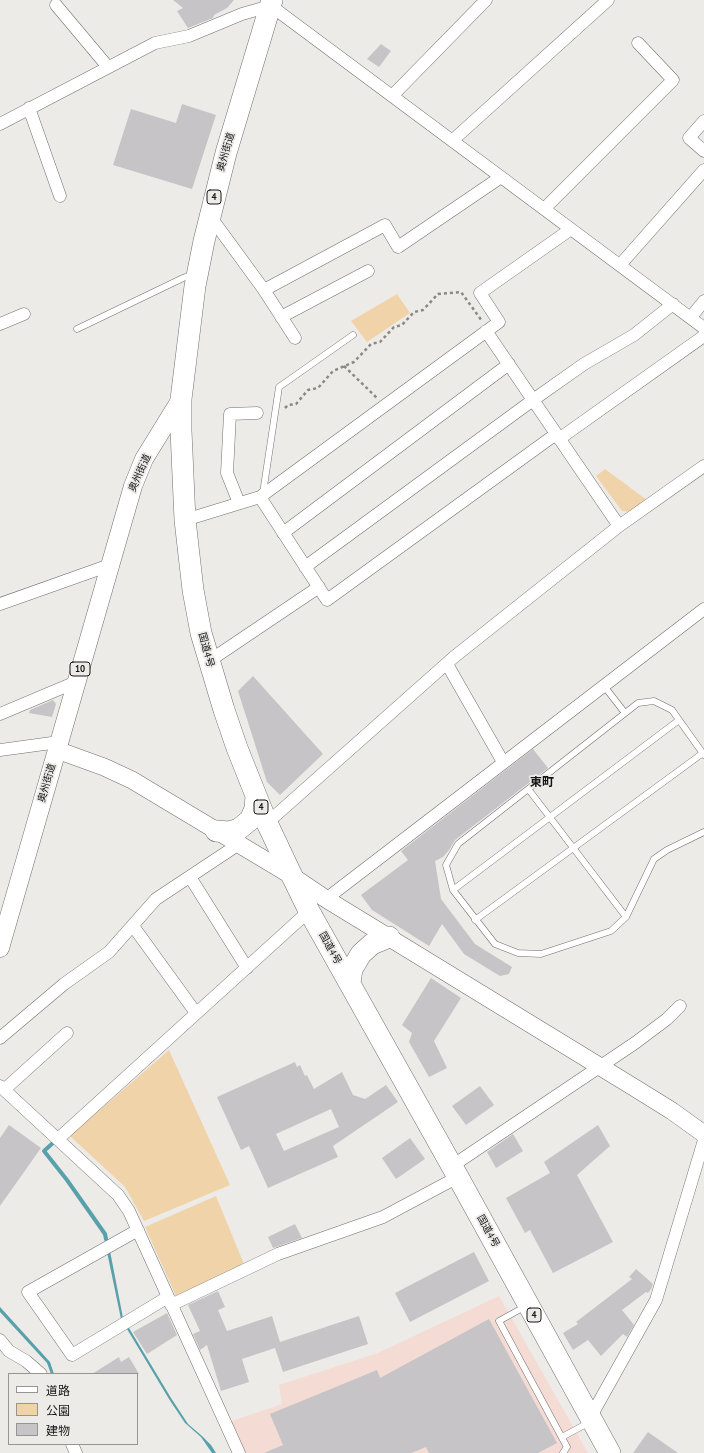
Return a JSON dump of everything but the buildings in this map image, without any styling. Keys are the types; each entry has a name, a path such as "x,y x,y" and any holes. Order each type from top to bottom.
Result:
{"highway":[{"name":"奥州街道","path":"181,399 197,273 226,153 269,2"},
{"name":"国道4号","path":"181,399 181,444 185,520 193,590 201,633 224,710 256,796 292,876 318,905 350,984 610,1453"},
{"path":"216,831 228,832 239,829 250,820 255,809 256,796"},
{"path":"350,984 352,969 361,954 372,944 389,937"}],"main road":[{"name":"奥州街道","path":"0,948 4,917 58,746 133,486 144,460 181,399"}],"street":[{"path":"393,95 486,0"},
{"path":"453,140 608,0"},
{"path":"0,124 155,43 189,36 269,2 704,328"},
{"path":"56,5 108,67"},
{"path":"544,209 673,80 638,43"},
{"path":"29,108 60,196"},
{"path":"704,121 689,138 704,151"},
{"path":"620,265 704,170"},
{"path":"264,290 385,225 398,247 502,177"},
{"path":"210,216 264,290 295,338"},
{"path":"185,520 261,496 485,328 499,322 480,293 571,229"},
{"path":"281,318 368,271"},
{"path":"691,318 704,301"},
{"path":"305,566 533,400 584,364 634,335 673,304"},
{"path":"0,324 24,314"},
{"path":"485,328 619,526"},
{"path":"261,496 283,533 328,600 558,437 704,336"},
{"path":"283,533 508,364"},
{"path":"240,503 227,472 230,414 257,413"},
{"path":"267,823 447,664 619,526 704,466"},
{"path":"0,604 110,564"},
{"path":"209,661 319,587"},
{"path":"58,1139 318,905 704,610"},
{"path":"447,664 504,762"},
{"path":"0,714 76,682"},
{"path":"0,750 58,746 132,780 292,876"},
{"path":"0,1038 64,984 109,952 156,900 238,844"},
{"path":"190,877 247,968"},
{"path":"318,905 389,937 672,1111 704,1134"},
{"path":"133,926 196,1014"},
{"path":"138,1230 28,1292 72,1355 169,1301 278,1254 383,1217 455,1171 600,1066 651,1032 680,1006"},
{"path":"67,1033 2,1088 118,1195 129,1211 239,1453"},
{"path":"591,1420 656,1300 704,1140"},
{"path":"0,1340 9,1351 26,1361 39,1373"}],"lane":[{"path":"77,329 183,278 197,273"},
{"path":"261,496 279,387 353,335"},
{"path":"604,686 625,713"},
{"path":"475,920 703,754 672,710 654,701 638,703 458,844 446,865 452,890 475,920 495,944 518,953 541,954 611,931 626,917 654,859 667,850 704,832"},
{"path":"452,890 679,720"},
{"path":"528,790 626,917"},
{"path":"528,1305 499,1321 562,1437 566,1447 563,1453"},
{"path":"562,1437 591,1420"}],"path":[{"path":"274,420 288,405 296,404 308,390 318,388 333,371 354,362 371,344 380,342 394,327 402,325 414,312 423,310 438,294 461,292 485,328"},
{"path":"344,366 381,402"}],"shaded area":[{"path":"499,1296 588,1453 242,1453 229,1422 282,1404 279,1385 378,1353"}],"green space":[{"path":"397,294 410,313 367,342 351,321"},
{"path":"605,469 647,500 631,512 622,511 596,476"},
{"path":"169,1050 230,1185 144,1221 125,1187 70,1136"},
{"path":"216,1196 244,1264 176,1296 145,1227"}],"water":[{"path":"110,1251 123,1318 188,1424 211,1445 216,1453 212,1453 201,1437 185,1423 121,1319 107,1252"},
{"path":"0,1307 50,1362 54,1373 51,1373 47,1363 0,1312"}],"waterway":[{"path":"53,1140 54,1142 44,1151 67,1180 105,1234 106,1239"}],"district":[{"name":"東町","path":"542,783"}]}
